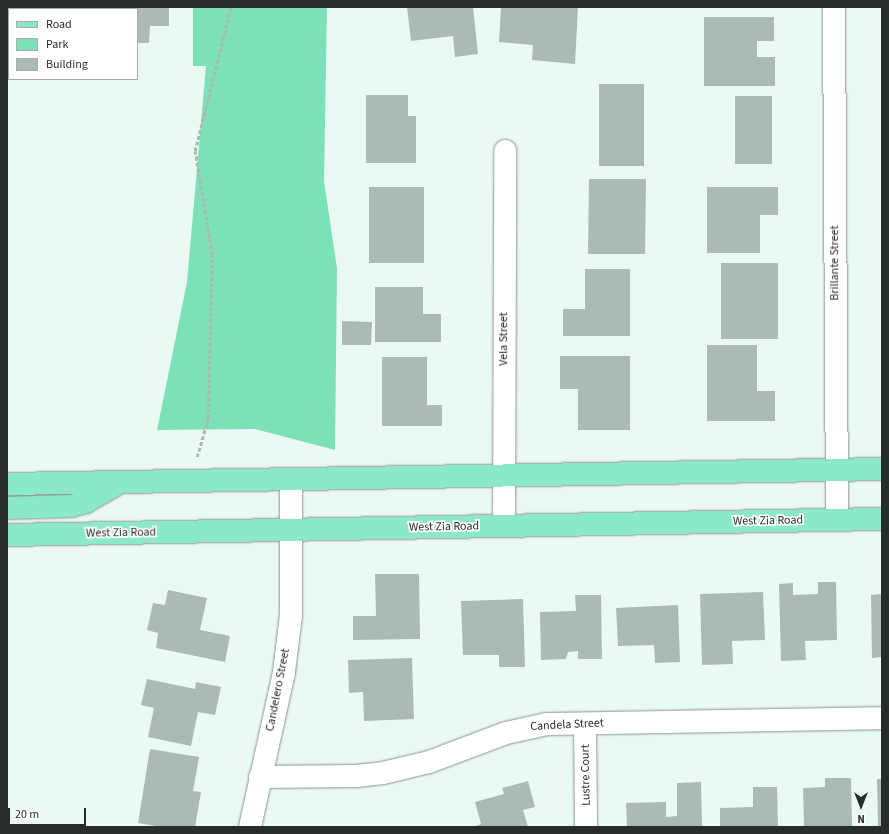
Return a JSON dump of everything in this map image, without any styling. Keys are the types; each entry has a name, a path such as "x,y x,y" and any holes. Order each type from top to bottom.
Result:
{"main road":[{"path":"7,484 882,468"},
{"path":"7,508 72,506 86,502 120,482"},
{"name":"West Zia Road","path":"7,535 882,519"}],"street":[{"name":"Brillante Street","path":"834,7 835,469 837,520"},
{"name":"Vela Street","path":"504,526 505,151"},
{"name":"Candelero Street","path":"250,827 284,672 291,615 291,479"},
{"name":"Candela Street","path":"260,777 349,776 383,773 429,762 525,728 585,724 882,718"},
{"name":"Lustre Court","path":"585,724 586,827"}],"path":[{"path":"196,460 208,419 212,255 195,151 231,7"}],"green space":[{"path":"193,7 327,7 324,181 337,268 335,450 255,429 157,430 187,282 206,66 193,66"}],"building":[{"path":"7,7 45,7 8,8 7,26"},
{"path":"169,7 169,26 150,26 149,43 138,43 138,8 61,8"},
{"path":"407,7 473,7 478,54 455,57 453,36 411,41"},
{"path":"501,7 578,7 575,64 532,60 533,45 499,42"},
{"path":"704,17 774,17 774,41 757,41 757,57 775,57 775,86 704,86"},
{"path":"599,84 644,84 644,166 599,166"},
{"path":"366,95 408,95 408,116 416,116 416,163 366,163"},
{"path":"735,96 772,96 772,164 735,164"},
{"path":"589,179 646,179 645,254 588,254"},
{"path":"369,187 424,187 424,263 369,263"},
{"path":"707,187 778,187 778,215 760,215 760,253 707,253"},
{"path":"721,263 778,263 778,339 721,339"},
{"path":"585,269 630,269 630,336 563,336 563,309 585,309"},
{"path":"375,287 423,287 423,314 441,314 441,342 375,342"},
{"path":"342,321 372,322 371,345 342,345"},
{"path":"707,345 757,345 757,391 775,391 775,421 707,421"},
{"path":"560,356 630,356 630,430 578,430 578,389 560,389"},
{"path":"382,357 427,357 427,405 442,405 442,426 382,426"},
{"path":"375,574 419,574 420,639 353,640 353,616 376,616"},
{"path":"818,582 836,582 837,640 805,641 806,660 781,661 779,584 793,583 793,595 818,594"},
{"path":"168,590 207,598 200,630 230,636 225,662 156,648 158,633 147,630 153,603 165,605"},
{"path":"763,592 765,640 732,641 733,664 702,665 700,594"},
{"path":"882,594 882,657 872,658 871,595"},
{"path":"575,595 601,595 602,659 578,659 578,651 568,652 566,659 541,660 540,612 576,611"},
{"path":"523,599 525,667 499,667 499,655 463,655 461,601"},
{"path":"678,605 680,662 655,663 654,645 618,646 616,608"},
{"path":"412,658 414,719 364,721 363,692 349,693 348,660"},
{"path":"147,679 195,689 196,682 221,687 215,715 198,712 191,746 148,737 154,708 141,705"},
{"path":"150,749 199,757 193,791 201,792 195,827 162,827 138,823"},
{"path":"825,778 851,778 852,827 804,827 803,788 825,787"},
{"path":"877,779 882,779 882,827 878,827"},
{"path":"528,781 535,807 523,810 528,827 473,827 481,824 475,802 504,794 502,788"},
{"path":"701,782 702,827 627,827 626,803 666,802 666,817 677,816 677,783"},
{"path":"753,787 777,787 778,827 720,827 720,808 753,807"}]}
